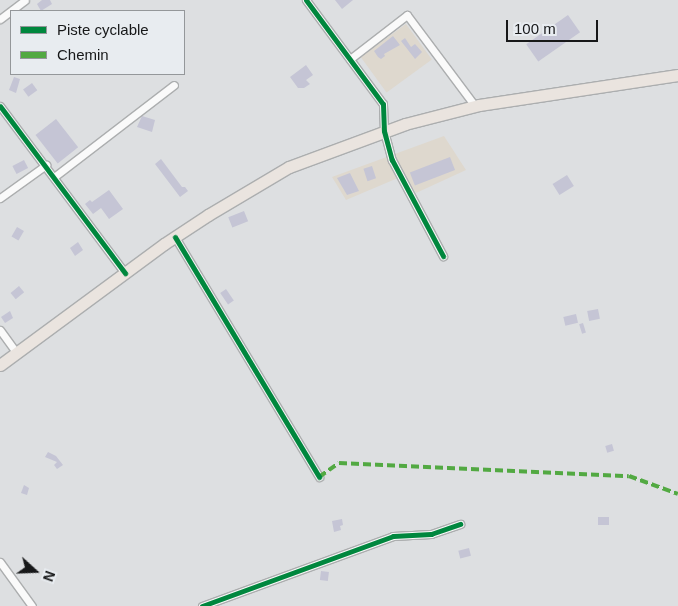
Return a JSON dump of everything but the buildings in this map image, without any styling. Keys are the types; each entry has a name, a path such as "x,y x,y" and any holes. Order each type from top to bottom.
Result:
{"highway":[{"path":"0,365 175,237 239,196 290,167 384,131 475,106 678,74"}],"street":[{"path":"10,0 15,7"},
{"path":"11,10 25,0"},
{"path":"306,0 383,104 384,131 392,160 443,256"},
{"path":"0,19 10,11"},
{"path":"350,59 407,15 475,106"},
{"path":"54,177 174,85"},
{"path":"0,106 125,273"},
{"path":"0,198 46,165"},
{"path":"175,237 319,477"},
{"path":"0,330 16,353"},
{"path":"202,606 393,536 431,534 460,524"},
{"path":"0,562 28,605"}],"shaded area":[{"path":"406,24 432,60 387,93 361,57"},
{"path":"444,136 466,170 416,193 405,175 346,200 332,177"}],"marked path":[{"path":"319,477 339,463 629,476 678,494"}],"cycle path":[{"path":"306,0 383,104 384,131 392,160 443,256"},
{"path":"0,106 125,273"},
{"path":"175,237 319,477"},
{"path":"202,606 393,536 431,534 460,524"}]}
